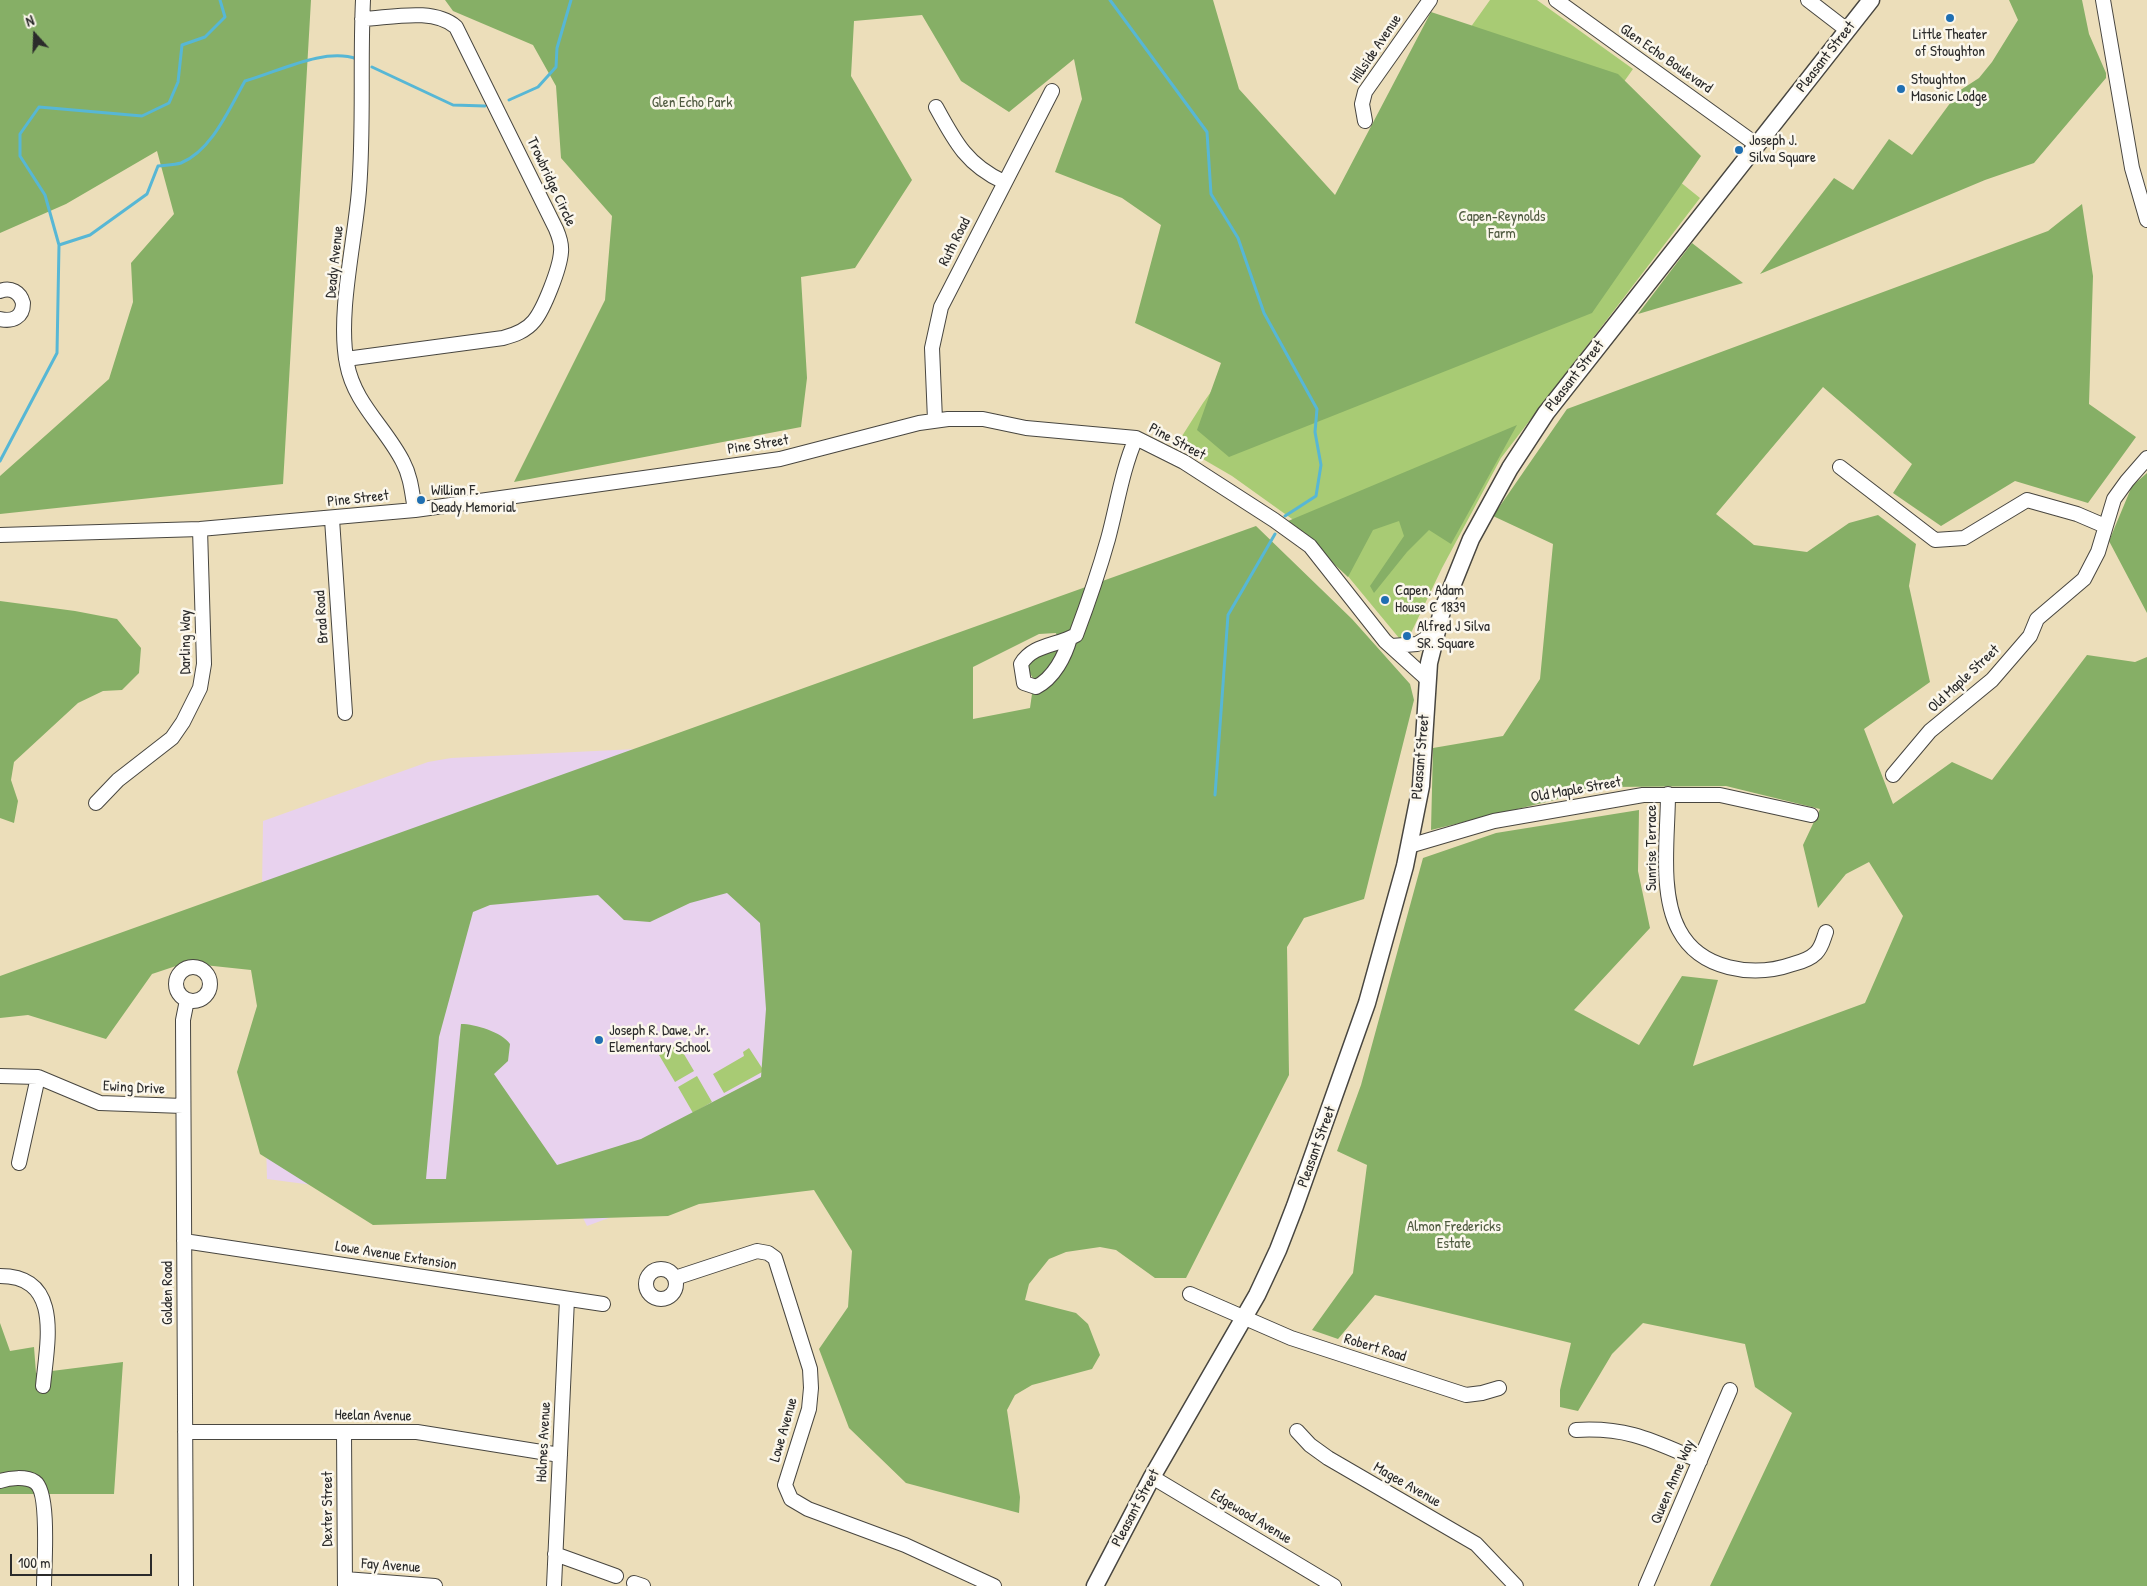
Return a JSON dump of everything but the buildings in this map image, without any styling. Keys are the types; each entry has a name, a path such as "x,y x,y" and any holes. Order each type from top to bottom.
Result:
{"main road":[{"name":"Pleasant Street","path":"1095,1586 1152,1477 1244,1318 1278,1250 1339,1084 1367,1003 1388,930 1422,786 1427,679 1436,632 1452,584 1471,539 1525,444 1546,413 1871,0"}],"street":[{"name":"Deady Avenue","path":"363,0 361,150 359,191 344,327 346,359 350,378 361,401 404,462 415,510"},
{"name":"Hillside Avenue","path":"1365,121 1362,104 1366,92 1430,0"},
{"name":"Glen Echo Boulevard","path":"1556,0 1757,145"},
{"path":"1808,0 1847,30"},
{"path":"2103,0 2134,174 2147,220"},
{"name":"Trowbridge Circle","path":"346,359 503,338 516,334 533,323 540,311 559,265 562,248 556,229 456,27 444,19 430,16 362,20"},
{"name":"Ruth Road","path":"935,420 932,369 937,323 952,284 1052,91"},
{"path":"936,107 951,136 973,164 988,175 1004,182"},
{"path":"0,292 14,290 18,293 23,303 23,308 17,317 7,321 0,319"},
{"name":"Pine Street","path":"0,535 200,529 332,519 415,510 780,459 897,428 935,420 972,418 1026,428 1136,438 1184,462 1295,534 1326,563 1369,621 1427,679"},
{"path":"1070,638 1076,634 1093,589 1128,455 1136,438"},
{"name":"Old Maple Street","path":"1893,775 1930,731 1992,680 2030,636 2037,619 2084,580 2098,552 2114,499 2130,476 2147,458"},
{"path":"1840,467 1934,540 1964,538 2027,500 2077,514 2105,526"},
{"name":"Brad Road","path":"332,519 345,713"},
{"name":"Darling Way","path":"96,803 118,780 172,738 183,722 200,688 204,664 200,529"},
{"path":"1392,646 1417,644 1436,632"},
{"name":"Old Maple Street","path":"1409,846 1494,820 1620,798 1668,794 1720,795 1811,815"},
{"name":"Sunrise Terrace","path":"1668,794 1668,891 1674,921 1692,948 1720,965 1740,970 1765,970 1811,958 1820,948 1826,932"},
{"name":"Golden Road","path":"186,1586 183,1013 187,1000"},
{"name":"Ewing Drive","path":"0,1076 38,1077 100,1103 183,1106"},
{"path":"19,1163 38,1077"},
{"name":"Lowe Avenue Extension","path":"184,1241 603,1304"},
{"name":"Lowe Avenue","path":"675,1278 757,1251 768,1253 774,1258 806,1352 812,1378 809,1409 785,1481 788,1495 795,1503 808,1510 905,1545 994,1586"},
{"path":"0,1276 26,1281 41,1294 47,1318 43,1386"},
{"name":"Robert Road","path":"1190,1294 1291,1338 1466,1395 1499,1388"},
{"name":"Holmes Avenue","path":"554,1586 567,1299"},
{"name":"Queen Anne Way","path":"1646,1586 1730,1390"},
{"path":"1576,1430 1605,1430 1633,1434 1700,1461"},
{"name":"Magee Avenue","path":"1297,1431 1310,1445 1328,1458 1476,1544 1516,1586"},
{"name":"Heelan Avenue","path":"185,1432 416,1432 560,1455"},
{"name":"Dexter Street","path":"344,1432 345,1583"},
{"name":"Edgewood Avenue","path":"1152,1477 1334,1586"},
{"path":"0,1481 32,1480 39,1486 42,1495 44,1586"},
{"path":"555,1554 616,1576"},
{"name":"Fay Avenue","path":"345,1583 435,1586"}],"shaded area":[{"name":"Joseph R. Dawe, Jr. Elementary School","path":"1048,729 909,1107 587,1226 581,1214 550,1216 267,1179 261,961 263,821 428,762 451,758"}],"green space":[{"path":"0,0 311,0 283,484 0,514 0,476 109,379 133,302 131,263 174,214 157,151 66,204 0,233"},
{"name":"Glen Echo Park","path":"445,0 1213,0 1239,89 1335,195 1431,12 1618,74 1701,156 1592,313 1229,457 1197,430 1221,363 1135,323 1161,225 1122,198 1055,172 1082,99 1074,59 1009,112 961,81 922,15 854,21 851,76 912,180 855,268 801,277 807,378 801,427 514,482 605,300 612,216 561,158 556,86 533,45 453,11"},
{"name":"Capen-Reynolds Farm","path":"1490,0 1537,0 1633,69 1596,121 1638,148 1700,198 1501,458 1442,568 1410,635 1399,638 1313,534 1232,476 1177,444 1203,403"},
{"path":"2009,0 2082,0 2089,34 2106,73 2106,78 2034,163 1985,180 1760,274 1834,178 1853,190 1889,139 1912,155 1959,91 1979,78 1992,62 2018,20"},
{"name":"Almon Fredericks Estate","path":"2082,204 2093,276 2089,404 2136,437 2088,503 2015,481 1941,526 1893,493 1912,464 1823,387 1716,514 1754,545 1807,552 1849,523 1878,515 1916,544 1909,586 1930,682 1864,729 1893,804 1952,762 1992,780 2087,655 2135,662 2147,657 2147,1586 1710,1586 1792,1413 1755,1387 1745,1344 1643,1323 1612,1354 1578,1411 1560,1407 1560,1390 1571,1343 1375,1295 1338,1339 1312,1330 1353,1273 1367,1165 1337,1151 1361,1085 1423,858 1496,833 1639,810 1638,871 1650,928 1574,1010 1639,1045 1682,976 1718,980 1693,1066 1865,1003 1903,916 1869,862 1846,874 1818,908 1803,845 1820,809 1726,786 1608,787 1431,830 1433,748 1503,736 1540,679 1553,544 1493,516 1567,409 2048,231"},
{"path":"1692,243 1743,283 1638,314"},
{"path":"1517,425 1451,544 1429,530 1407,552 1374,593 1370,586 1404,536 1399,521 1373,530 1348,577 1288,521"},
{"path":"2147,473 2147,613 2109,541 2132,486"},
{"path":"1256,526 1352,619 1410,684 1414,700 1364,899 1304,918 1287,947 1289,1075 1186,1278 1155,1278 1116,1250 1100,1247 1066,1252 1049,1259 1029,1284 1025,1300 1076,1313 1088,1324 1100,1355 1092,1369 1032,1385 1015,1395 1007,1410 1020,1497 1019,1513 906,1483 849,1428 819,1349 848,1307 852,1251 814,1190 699,1204 668,1216 373,1225 260,1154 237,1072 257,1006 251,970 185,963 152,974 106,1039 28,1015 0,1018 0,976","holes":["1056,633 1058,640 1025,665 1034,680 1030,708 973,719 973,667 1039,634","727,893 760,923 766,1009 761,1077 641,1139 557,1165 494,1074 508,1061 510,1044 501,1036 488,1030 473,1025 461,1024 446,1179 426,1179 439,1037 473,912 490,905 598,895 624,920 650,922 690,903"]},
{"path":"0,601 75,611 117,619 141,648 139,673 122,690 103,691 78,703 14,762 11,780 18,801 14,823 0,818"},
{"path":"678,1044 694,1071 675,1082 659,1055"},
{"path":"749,1048 764,1071 724,1093 713,1074 744,1056 743,1052"},
{"path":"697,1076 712,1102 693,1113 678,1087"},
{"path":"0,1323 10,1351 34,1347 36,1373 123,1362 114,1494 0,1494"}],"waterway":[{"path":"0,461 57,353 59,245 45,195 20,156 20,134 39,107 142,116 169,103 178,82 182,45 205,37 225,17 220,0"},
{"path":"509,100 538,87 556,67 557,48 571,0"},
{"path":"1110,0 1207,132 1211,194 1238,238 1264,313 1317,409 1315,432 1321,465 1316,496 1285,516"},
{"path":"59,245 90,235 147,194 158,166 181,163 202,149 219,128 245,81 316,58 344,56 357,59"},
{"path":"372,67 453,105 485,106"},
{"path":"1215,795 1228,615 1275,534"}],"place":[{"name":"Little Theater of Stoughton","path":"1950,18"},
{"name":"Stoughton Masonic Lodge","path":"1901,89"},
{"name":"Joseph J. Silva Square","path":"1739,150"},
{"name":"Willian F. Deady Memorial","path":"421,500"},
{"name":"Capen, Adam House C 1839","path":"1385,600"},
{"name":"Alfred J Silva SR. Square","path":"1407,636"},
{"name":"Joseph R. Dawe, Jr. Elementary School","path":"599,1040"}]}
